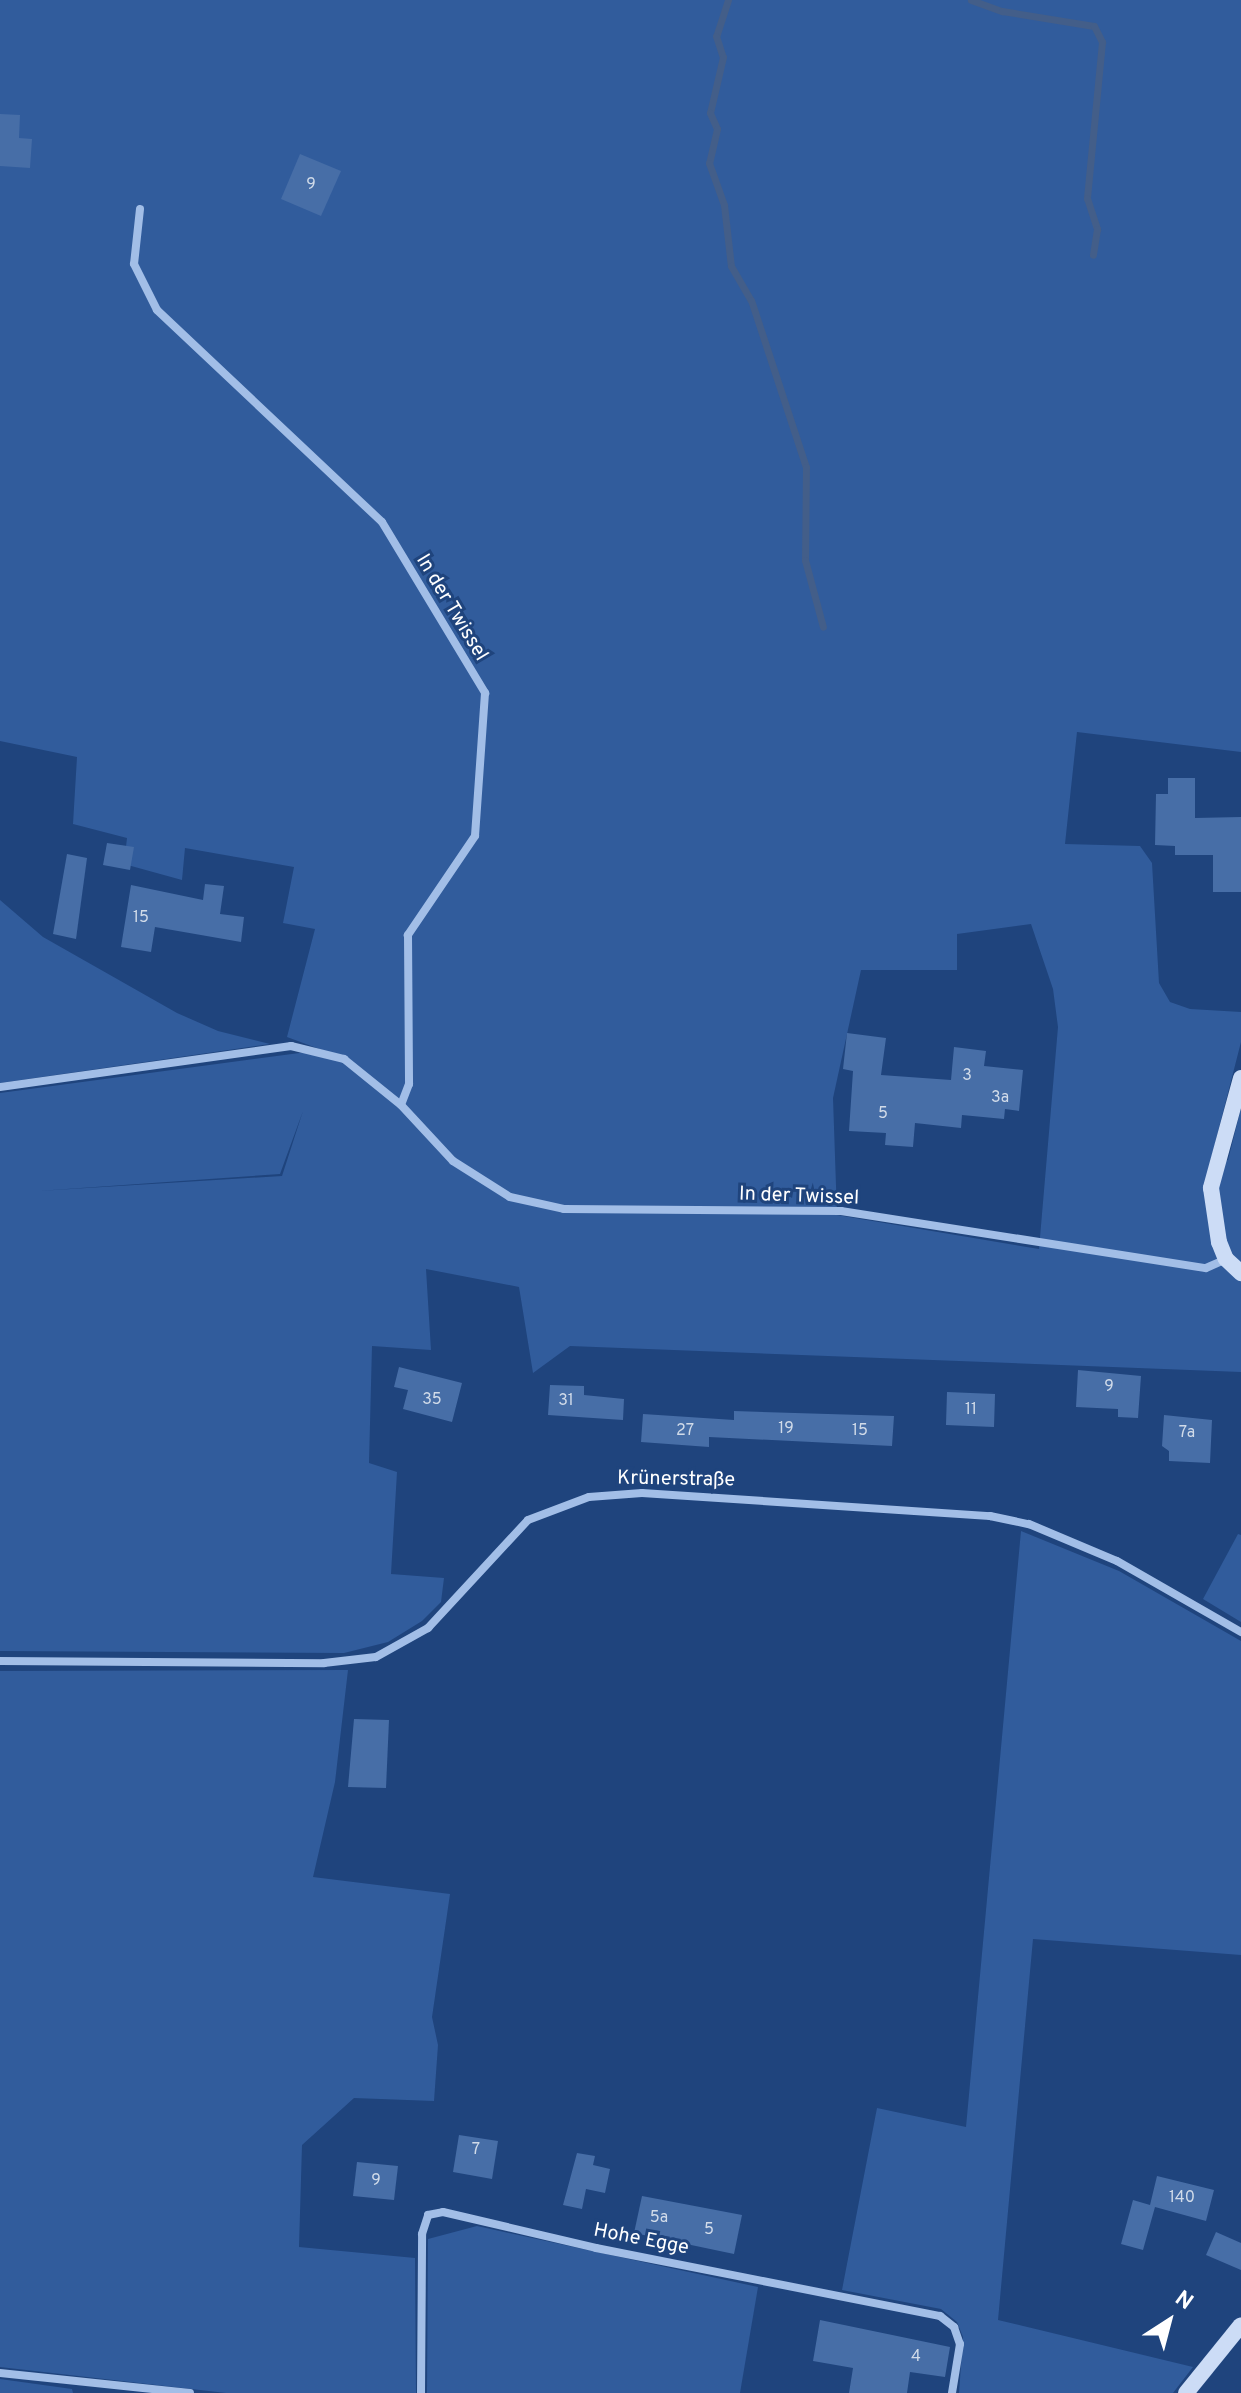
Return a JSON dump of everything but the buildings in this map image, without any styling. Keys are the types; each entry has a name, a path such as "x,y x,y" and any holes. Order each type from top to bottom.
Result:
{"street":[{"name":"In der Twissel","path":"140,209 134,264 157,310 382,522 485,693 475,836 408,935 409,1084 401,1105"},
{"name":"In der Twissel","path":"0,1087 291,1046 344,1059 401,1105 465,1169 510,1197 564,1209 841,1211 1206,1268 1226,1259"},
{"path":"1241,1078 1211,1188 1213,1219 1226,1259 1241,1273"},
{"name":"Krünerstraße","path":"0,1661 324,1663 376,1657 428,1628 528,1520 589,1497 642,1493 990,1516 1029,1524 1117,1561 1241,1632"},
{"name":"Hohe Egge","path":"421,2393 422,2234 428,2215 443,2212 596,2248 940,2316 954,2327 960,2344 952,2393"},
{"path":"1186,2393 1241,2325"},
{"path":"0,2373 190,2393"}],"shaded area":[{"path":"0,0 1241,0 1241,752 1077,732 1065,844 1140,846 1152,863 1159,983 1170,1002 1190,1009 1241,1012 1241,1042 1210,1163 1228,1160 1241,1108 1241,1372 570,1346 533,1373 519,1287 426,1269 431,1350 372,1346 369,1463 397,1472 391,1574 444,1578 441,1602 422,1621 388,1642 344,1653 0,1651 0,1093 322,1050 287,1037 315,929 283,923 294,867 185,848 182,880 124,864 127,838 73,824 77,757 0,741","holes":["1031,924 1053,989 1058,1027 1039,1249 837,1215 833,1098 861,970 957,970 957,934","303,1111 282,1176 38,1191 280,1174"]},
{"path":"0,900 43,937 177,1013 218,1031 270,1044 0,1083"},
{"path":"1021,1531 1119,1571 1241,1641 1241,1955 1033,1939 998,2320 1193,2367 1173,2393 959,2393 963,2337 957,2322 941,2309 842,2290 877,2108 966,2127"},
{"path":"1238,1534 1241,1535 1241,1622 1203,1599"},
{"path":"348,1670 335,1782 313,1877 450,1894 432,2017 438,2045 434,2101 354,2098 302,2145 299,2247 415,2258 416,2393 226,2393 0,2367 0,1671"},
{"path":"477,2226 758,2287 740,2393 427,2393 428,2239"},
{"path":"0,2379 72,2389 73,2393 0,2393"}],"waterway":[{"path":"728,0 716,36 723,57 710,113 717,129 709,163 724,205 731,266 751,300 806,467 805,560 823,627"},
{"path":"971,0 1002,11 1094,26 1102,42 1087,198 1097,229 1093,255"}]}
